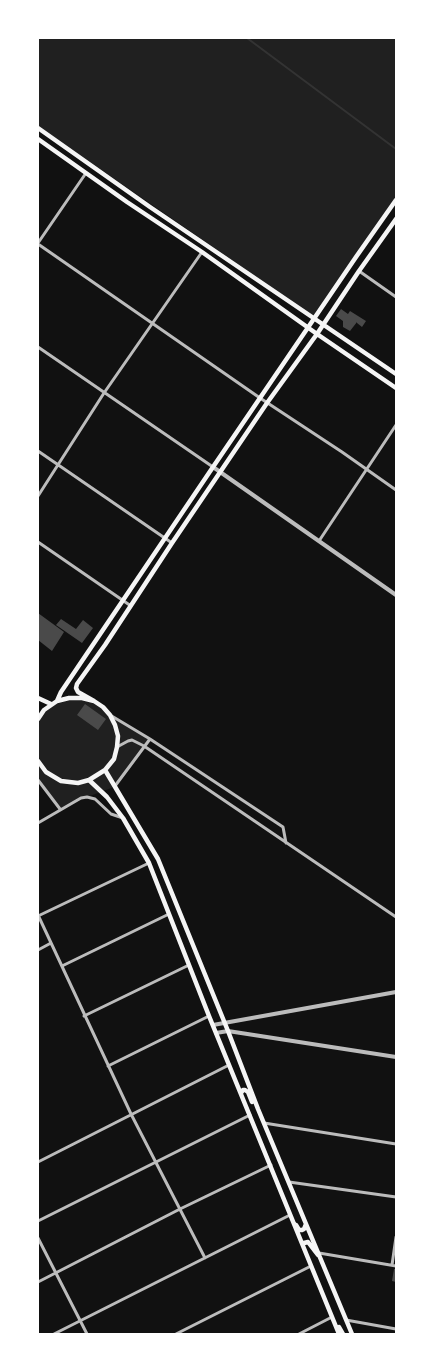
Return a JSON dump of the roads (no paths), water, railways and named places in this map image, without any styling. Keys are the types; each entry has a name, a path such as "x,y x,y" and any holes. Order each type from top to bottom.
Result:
{"main road":[{"path":"38,128 150,207 396,374"},
{"path":"38,139 396,388"},
{"path":"57,701 61,692 213,466 396,200"},
{"path":"127,202 144,210 150,207"},
{"path":"148,217 158,215 170,220"},
{"path":"38,760 46,772 61,781 78,783 89,780 105,770 114,759 118,736 115,725 103,707 78,692 77,684 132,606 172,542 267,403 396,219"},
{"path":"38,698 51,704"},
{"path":"38,716 57,701 69,698 82,698 94,701"},
{"path":"105,770 158,859 351,1334"},
{"path":"89,780 107,797 123,818 149,863 212,1025 271,1165 302,1246 332,1318 336,1322 341,1334"},
{"path":"136,840 144,835"},
{"path":"139,845 147,841"},
{"path":"241,1093 243,1090 248,1092 258,1109"},
{"path":"290,1215 299,1230 304,1229 307,1223"},
{"path":"302,1246 308,1242 322,1260"}],"street":[{"path":"86,172 38,244 151,324 396,490"},
{"path":"38,496 104,393 202,252"},
{"path":"359,271 396,296"},
{"path":"38,347 213,466 396,595"},
{"path":"319,541 396,425"},
{"path":"38,451 172,542"},
{"path":"38,542 132,606"},
{"path":"110,715 150,739 283,827 286,843"},
{"path":"114,787 150,739"},
{"path":"117,747 132,740 144,746 396,917"},
{"path":"38,780 60,809"},
{"path":"38,823 60,809 81,798 87,797 92,797 111,814 123,818"},
{"path":"149,863 38,915 131,1114 205,1258"},
{"path":"62,966 169,914"},
{"path":"38,950 51,943"},
{"path":"84,1016 189,965"},
{"path":"212,1025 396,992"},
{"path":"108,1066 209,1016"},
{"path":"216,1034 228,1031 396,1057"},
{"path":"38,1162 229,1064"},
{"path":"38,1221 250,1115"},
{"path":"264,1123 396,1144"},
{"path":"38,1282 180,1209 271,1165"},
{"path":"289,1182 396,1197"},
{"path":"54,1334 290,1215"},
{"path":"392,1266 396,1237"},
{"path":"38,1238 87,1334"},
{"path":"319,1253 396,1266"},
{"path":"176,1334 311,1266"},
{"path":"298,1334 332,1318"},
{"path":"346,1320 396,1329"}],"waterway":[{"path":"247,38 396,149"}]}
